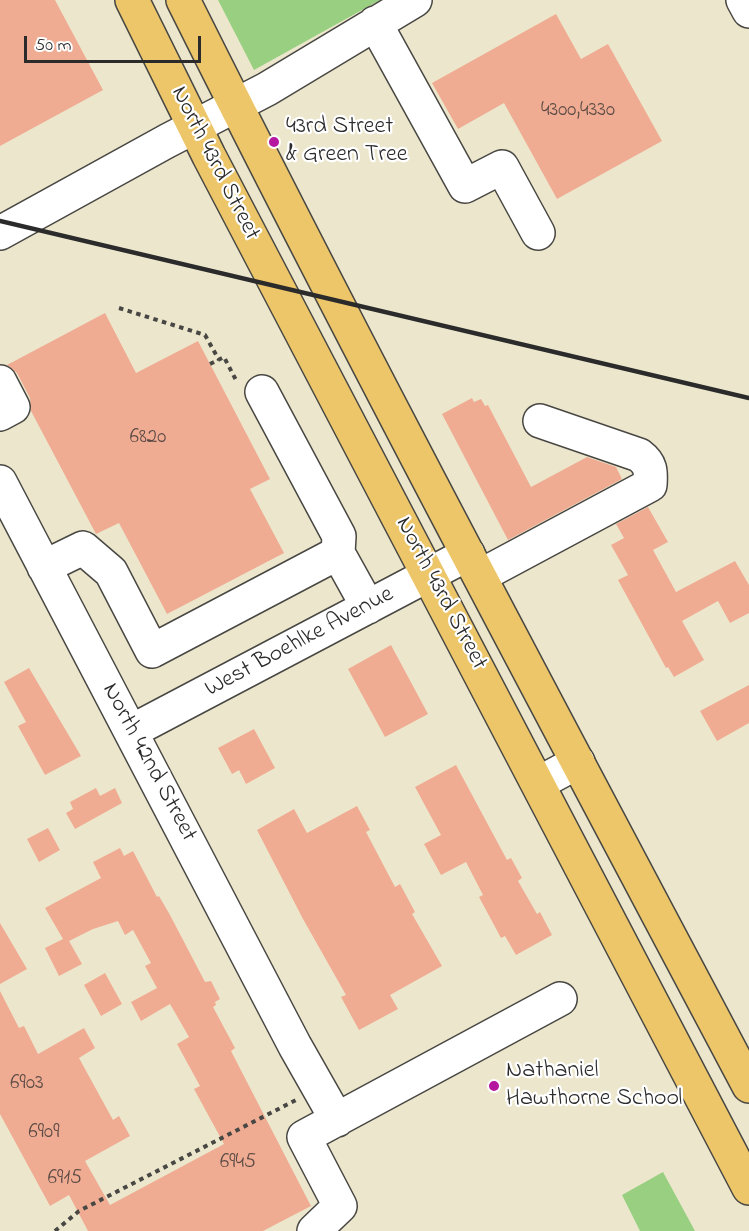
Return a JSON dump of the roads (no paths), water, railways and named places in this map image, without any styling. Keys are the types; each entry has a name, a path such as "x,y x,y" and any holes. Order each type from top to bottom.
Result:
{"main road":[{"name":"North 43rd Street","path":"132,0 195,127 749,1188"},
{"name":"North 43rd Street","path":"183,0 236,107 474,565 749,1086"}],"street":[{"path":"0,233 236,107 415,0"},
{"path":"743,0 749,11"},
{"path":"375,23 465,186 502,167 537,233"},
{"path":"0,382 13,407 0,414"},
{"path":"262,392 339,537 338,553 368,607"},
{"name":"West Boehlke Avenue","path":"132,731 430,574 474,565 650,485 651,472 648,462 639,455 540,421"},
{"name":"North 42nd Street","path":"0,482 295,1046 337,1120"},
{"path":"44,567 83,548 111,572 152,651 338,553"},
{"path":"539,783 578,762"},
{"path":"314,1231 340,1206 304,1137 560,999"}],"railway":[{"path":"0,221 749,398"}],"place":[{"name":"43rd Street & Green Tree","path":"274,142"},
{"name":"Nathaniel Hawthorne School","path":"494,1086"}]}
